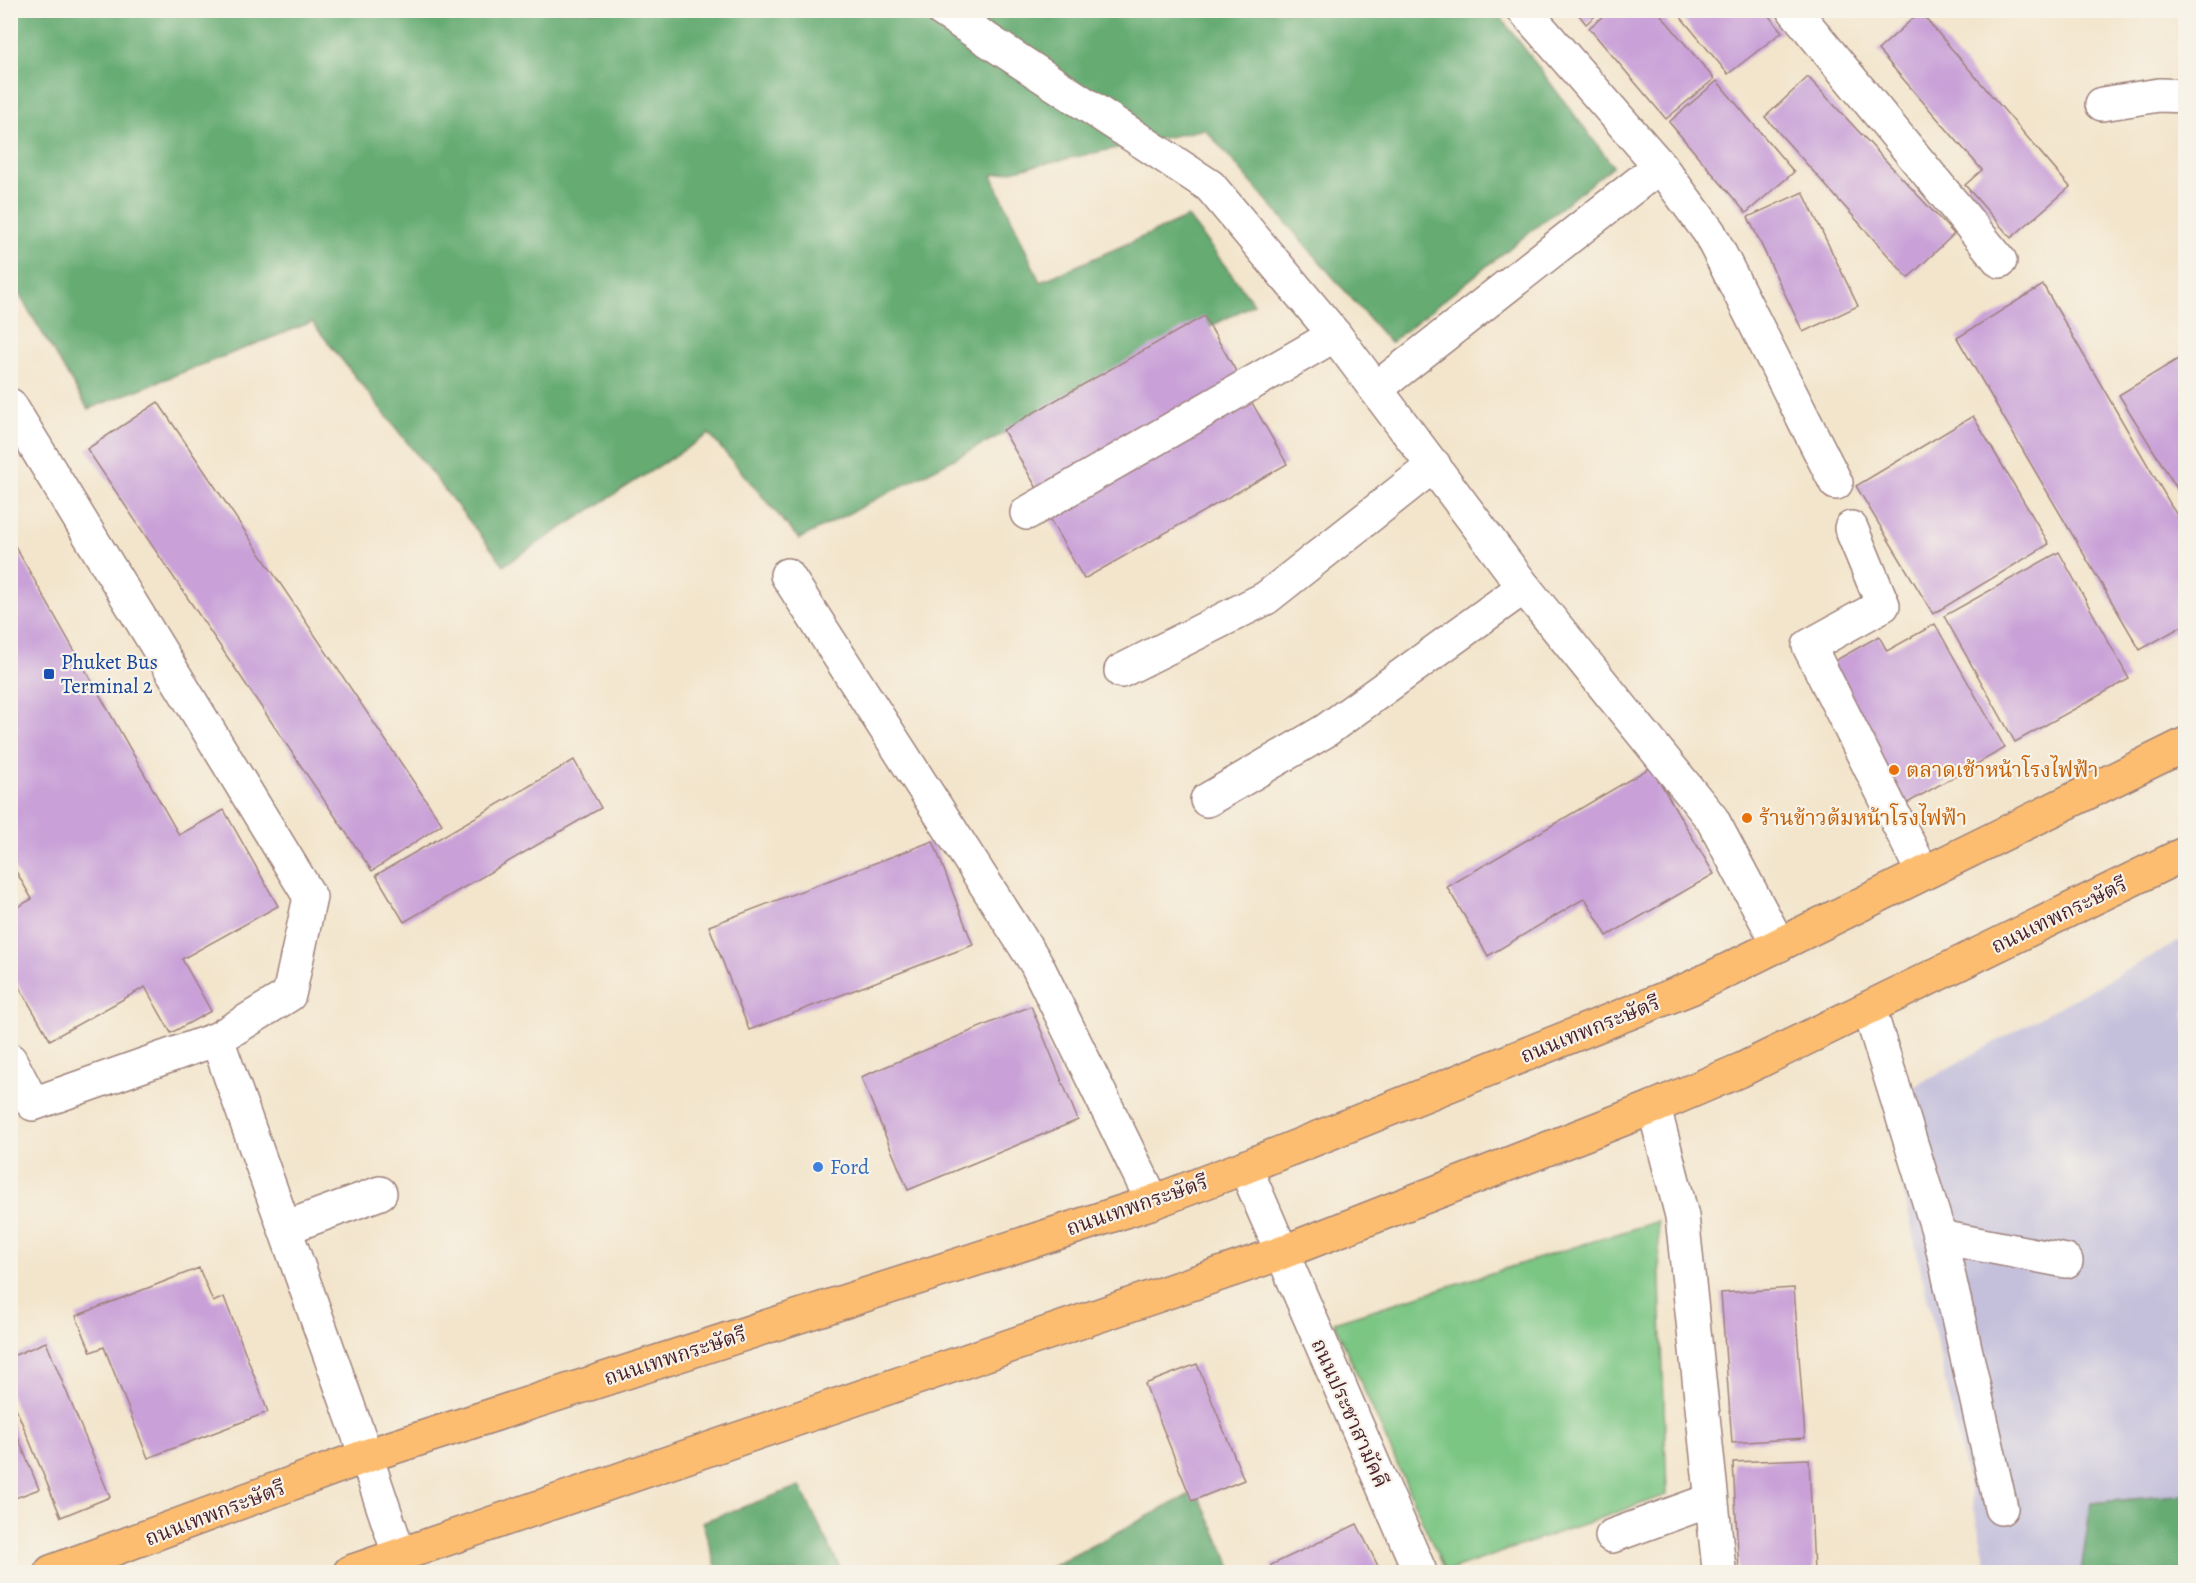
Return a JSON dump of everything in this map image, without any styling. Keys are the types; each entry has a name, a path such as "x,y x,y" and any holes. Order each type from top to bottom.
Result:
{"main road":[{"name":"ถนนเทพกระษัตรี","path":"51,1572 366,1456 1153,1202 1245,1167 1691,988 2186,744"},
{"name":"ถนนเทพกระษัตรี","path":"350,1572 1281,1253 1654,1107 1743,1069 2186,853"}],"street":[{"path":"942,10 1210,186 1335,335 1377,388 1524,587 1712,819 1779,945"},
{"path":"1524,10 1660,166 1709,232 1836,483"},
{"path":"1794,10 2000,261"},
{"path":"2102,104 2159,95 2186,96"},
{"path":"1377,388 1660,166"},
{"path":"1027,513 1335,335"},
{"path":"10,405 310,897 289,995 217,1039 33,1104 10,1060"},
{"path":"1121,670 1266,598 1434,465"},
{"path":"1851,528 1883,605 1809,646 1923,873"},
{"path":"787,575 1036,963 1153,1202"},
{"path":"1207,800 1325,731 1524,587"},
{"path":"1869,1008 1940,1237 2001,1508"},
{"path":"217,1039 399,1554"},
{"path":"1654,1107 1682,1216 1719,1569"},
{"name":"ถนนประชาสามัคคี","path":"1245,1167 1420,1572"},
{"path":"285,1228 380,1193"},
{"path":"1940,1237 2066,1261"},
{"path":"1612,1536 1711,1500"}],"shaded area":[{"path":"2185,938 2185,1494 2091,1503 2081,1572 1988,1572 1884,1103"}],"green space":[{"path":"10,11 1496,11 1613,166 1390,343 1205,129 992,175 1040,282 1188,217 1254,304 799,539 709,434 504,565 312,322 88,409 11,281"},
{"path":"1658,1221 1667,1495 1445,1572 1334,1322"},
{"path":"800,1486 842,1572 718,1572 702,1522"},
{"path":"1196,1491 1234,1572 1042,1572"},
{"path":"2185,1494 2185,1572 2081,1572 2091,1503"}],"building":[{"path":"1575,10 1602,10 1586,24"},
{"path":"1610,10 1657,10 1714,79 1666,119 1589,28"},
{"path":"1675,10 1764,10 1782,32 1728,74"},
{"path":"1920,12 2070,187 2011,238 1965,185 1982,170 1878,50"},
{"path":"1808,77 1954,234 1908,278 1765,117"},
{"path":"1717,81 1794,172 1746,213 1669,122"},
{"path":"1803,192 1858,306 1803,332 1748,217"},
{"path":"2043,285 2186,531 2186,624 2140,650 1957,338"},
{"path":"1204,316 1240,378 1039,492 1003,430"},
{"path":"2186,354 2186,503 2119,395"},
{"path":"1251,401 1287,464 1084,579 1048,516"},
{"path":"158,402 442,824 372,871 87,449"},
{"path":"1973,416 2049,544 1933,614 1856,486"},
{"name":"Phuket Bus Terminal 2","path":"10,537 179,835 224,810 278,906 182,959 211,1011 171,1033 145,987 50,1040 10,971 10,911 32,899 10,861"},
{"path":"2059,552 2129,679 2015,742 1944,616"},
{"path":"1935,624 2005,748 1902,806 1824,667 1879,636 1887,651"},
{"path":"574,760 601,808 404,922 376,875"},
{"path":"1651,767 1714,874 1607,936 1585,898 1488,956 1447,887"},
{"path":"933,841 973,945 749,1030 709,926"},
{"path":"1031,1006 1078,1120 908,1190 861,1077"},
{"path":"199,1268 213,1302 224,1297 268,1412 148,1458 104,1347 91,1352 76,1316"},
{"path":"1794,1288 1805,1438 1732,1443 1721,1293"},
{"path":"46,1342 110,1497 61,1517 10,1394 10,1357"},
{"path":"1197,1364 1244,1480 1192,1501 1145,1384"},
{"path":"10,1418 39,1489 10,1500"},
{"path":"1809,1459 1814,1572 1739,1572 1733,1462"},
{"path":"1357,1524 1381,1572 1274,1572 1271,1565"}],"place":[{"name":"Phuket Bus Terminal 2","path":"49,674"},
{"name":"ตลาดเช้าหน้าโรงไฟฟ้า","path":"1894,770"},
{"name":"ร้านข้าวต้มหน้าโรงไฟฟ้า","path":"1747,818"},
{"name":"Ford","path":"818,1167"}]}
